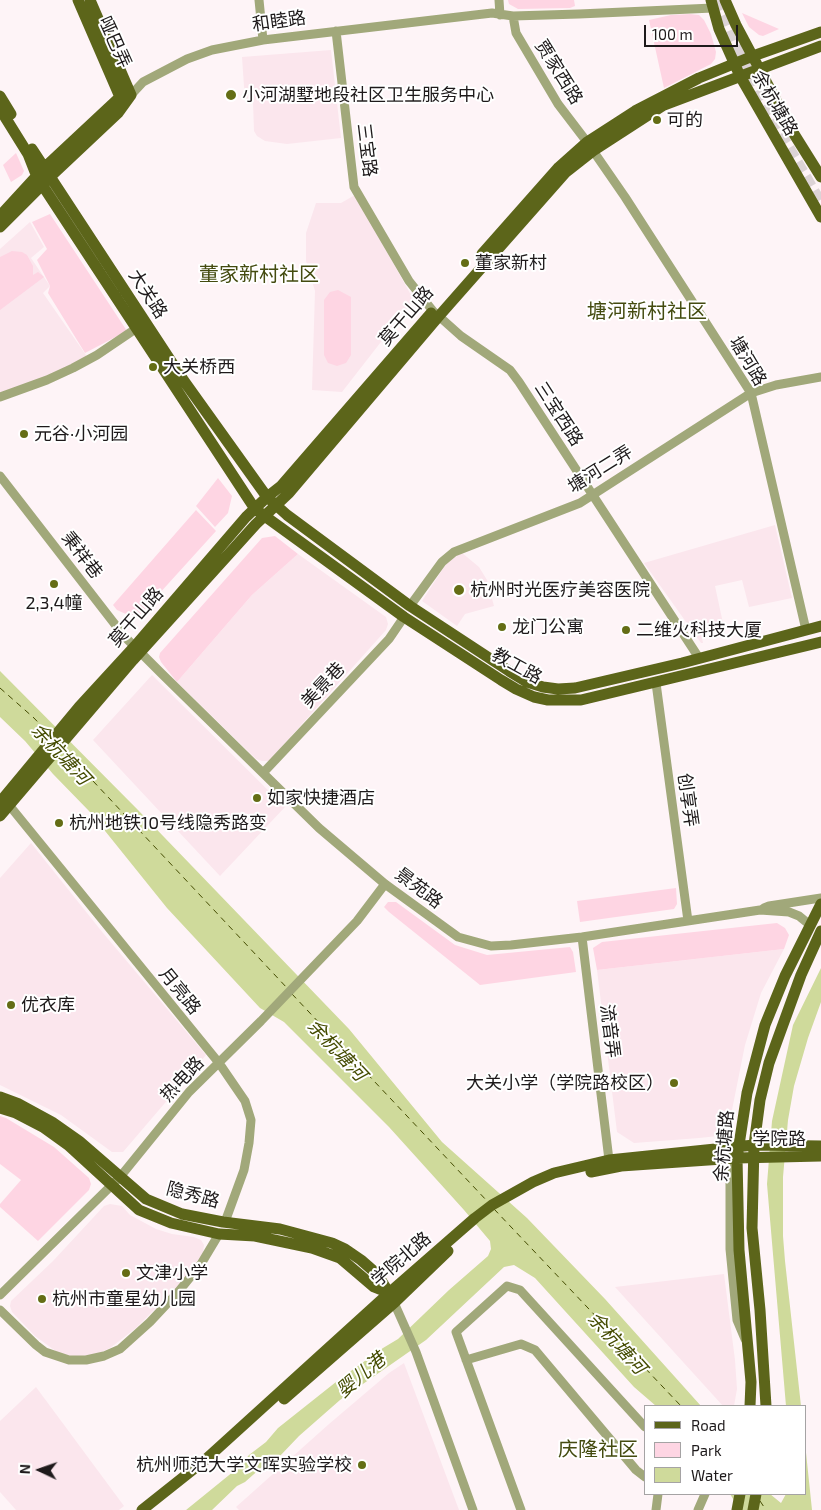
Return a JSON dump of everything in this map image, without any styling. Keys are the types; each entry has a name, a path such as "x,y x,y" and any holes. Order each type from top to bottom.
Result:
{"main road":[{"name":"哑巴弄","path":"78,0 126,96"},
{"name":"哑巴弄","path":"90,0 126,96"},
{"name":"余杭塘路","path":"726,0 736,25 794,134 821,177"},
{"name":"余杭塘路","path":"712,4 719,29 740,76 821,217"},
{"name":"莫干山路","path":"590,147 635,111 669,93 753,56 821,32"},
{"name":"莫干山路","path":"5,803 82,711 138,649 256,524 289,493 531,198 559,168 590,147 664,105 821,46"},
{"name":"大关路","path":"0,96 26,145 31,160 184,381 267,497 276,506"},
{"name":"和睦路","path":"44,177 118,113 126,96"},
{"name":"大关路","path":"0,109 26,145"},
{"name":"大关路","path":"44,177 255,509 266,515"},
{"path":"0,216 44,177"},
{"path":"0,227 44,177"},
{"name":"莫干山路","path":"138,649 246,517 282,486 436,313"},
{"name":"教工路","path":"276,506 407,612 527,682 543,687 558,689 576,688 821,626"},
{"name":"教工路","path":"266,515 516,689 534,697 548,700 581,700 821,642"},
{"path":"0,816 5,803"},
{"name":"余杭塘路","path":"750,1405 751,1382 739,1250 738,1152 747,1093 765,1024 785,976 821,904"},
{"name":"余杭塘路","path":"766,1405 760,1310 752,1228 751,1190 754,1151 760,1100 768,1063 821,930"},
{"name":"隐秀路","path":"0,1097 19,1104 52,1122 79,1141 146,1199 182,1214 280,1229 338,1246 361,1260 376,1274 392,1298"},
{"name":"隐秀路","path":"0,1108 16,1113 42,1127 68,1146 139,1210 171,1223 219,1234 255,1236 312,1248 340,1258 374,1287 392,1298"},
{"name":"学院路","path":"738,1152 788,1151 821,1146"},
{"name":"学院路","path":"788,1151 821,1156"},
{"name":"学院北路","path":"151,1510 211,1463 486,1210 554,1173 610,1160 738,1152"},
{"name":"学院北路","path":"535,1185 621,1166 738,1152"},
{"name":"学院北路","path":"142,1510 205,1460 392,1298"},
{"path":"737,1510 740,1495"},
{"path":"753,1510 756,1495"}],"street":[{"path":"259,0 263,40"},
{"path":"499,0 500,15"},
{"name":"和睦路","path":"126,96 143,82 187,59 212,50 263,40 492,13 513,16 712,4"},
{"name":"贾家西路","path":"513,16 516,33 558,104 590,147"},
{"name":"三宝路","path":"336,31 354,187 409,281 436,313"},
{"name":"塘河路","path":"590,147 625,197 751,393 806,630"},
{"name":"三宝西路","path":"436,313 461,336 510,370 699,658"},
{"path":"0,397 47,380 73,368 97,355 131,332"},
{"name":"塘河二弄","path":"407,612 442,562 454,552 580,503 751,393 821,377"},
{"name":"秉祥巷","path":"0,476 124,636 138,649"},
{"name":"美景巷","path":"263,773 389,639 407,612"},
{"name":"景苑路","path":"138,649 319,828 385,884 458,938 491,946 511,945 582,937 760,910 789,912 799,916 810,925"},
{"name":"创享弄","path":"656,683 688,921"},
{"name":"月亮路","path":"5,803 219,1063 245,1101 250,1120 249,1143 244,1170 225,1222"},
{"name":"热电路","path":"0,1295 120,1177 189,1092 261,1021 357,921 385,884"},
{"name":"景苑路","path":"760,910 769,906 821,898"},
{"name":"流音弄","path":"582,937 610,1160"},
{"path":"0,1310 36,1345 54,1356 70,1360 86,1360 104,1356 120,1349 179,1292 201,1264 219,1234"},
{"path":"520,1510 456,1332 507,1286 520,1290 644,1426"},
{"name":"隐秀路","path":"392,1298 416,1352 473,1510"},
{"path":"466,1360 521,1344 535,1350 636,1470 644,1476"},
{"path":"656,1510 658,1495"},
{"path":"698,1510 705,1495"}],"shaded area":[{"path":"331,50 341,138 287,144 265,141 257,136 254,131 253,102 245,101 242,57"},
{"path":"355,195 411,295 412,302 342,392 312,390 315,291 306,261 306,233 316,203 341,203"},
{"path":"30,222 44,247 31,258 50,286 43,293 88,358 0,399 0,249"},
{"path":"775,525 792,598 749,607 742,580 715,586 724,628 701,634 703,643 701,643 644,563"},
{"name":"杭州时光医疗美容医院","path":"461,552 479,567 487,580 494,606 465,614 457,626 422,601 446,564"},
{"path":"298,554 386,617 388,624 386,630 269,761 262,761 256,759 177,682 252,595"},
{"path":"152,675 285,807 220,876 93,740"},
{"path":"31,843 103,933 206,1055 123,1152 112,1152 61,1115 0,1085 0,878"},
{"name":"大关小学（学院路校区）","path":"784,949 761,993 745,1045 730,1120 723,1133 718,1136 634,1143 617,1132 597,970"},
{"name":"文津小学","path":"110,1204 122,1206 130,1215 156,1229 201,1240 204,1245 203,1253 178,1286 136,1328 110,1348 97,1354 84,1356 70,1356 57,1352 35,1336 12,1312 11,1301 53,1261 104,1206"},
{"path":"724,1274 735,1360 737,1389 734,1405 722,1405 615,1287"},
{"name":"杭州师范大学文晖实验学校","path":"404,1363 459,1510 239,1510 236,1507 329,1424 389,1373"},
{"path":"36,1387 124,1506 119,1510 16,1510 0,1492 0,1421"}],"green space":[{"path":"508,0 574,0 575,6 570,8 518,9 509,4"},
{"path":"742,13 779,29 763,36 759,35 749,27"},
{"path":"671,15 699,15 704,20 711,34 716,52 715,59 711,64 664,88 649,20"},
{"path":"16,153 24,171 22,175 11,182 3,165"},
{"path":"50,214 127,331 85,353 48,293 50,286 37,260 47,249 32,222"},
{"path":"12,251 22,252 27,255 33,266 33,275 38,272 44,277 0,310 0,257"},
{"path":"338,290 351,297 351,355 346,363 337,366 328,363 324,355 324,300 330,292"},
{"path":"218,478 232,496 228,513 215,527 196,506"},
{"path":"196,510 216,531 139,616 117,610 113,605"},
{"path":"275,536 298,554 252,595 177,682 161,662 160,653 262,538"},
{"path":"676,888 677,904 674,909 580,922 577,901"},
{"path":"388,902 396,902 455,945 487,955 570,947 573,952 576,972 480,985 389,912 384,907"},
{"path":"777,923 785,928 789,935 784,949 597,970 593,948 602,942"},
{"path":"0,1116 54,1147 89,1178 91,1184 89,1190 38,1241 0,1207 0,1204 21,1180 0,1164"}],"water":[{"path":"0,671 138,810 349,1029 442,1142 527,1218 605,1299 700,1405 655,1405 634,1387 535,1278 514,1265 504,1267 426,1340 340,1400 299,1436 279,1457 237,1486 212,1510 186,1510 239,1467 278,1428 341,1378 398,1339 488,1256 491,1249 490,1241 389,1127 284,1022 260,1008 167,908 89,811 53,774 25,741 0,717"},
{"path":"821,968 821,1002 794,1086 788,1120 783,1177 783,1236 801,1405 786,1405 767,1184 772,1121 793,1025"},
{"path":"806,1453 812,1510 740,1510 731,1495 771,1495 781,1503 785,1495 806,1495"}],"ferry route":[{"path":"0,688 49,734"},
{"path":"63,749 288,989"},
{"path":"292,994 488,1202"},
{"path":"494,1209 680,1405"},
{"path":"760,1501 766,1510"}],"tunnel":[{"path":"717,0 757,93 821,203"}],"place":[{"name":"小河湖墅地段社区卫生服务中心","path":"231,95"},
{"name":"可的","path":"657,120"},
{"name":"董家新村","path":"465,263"},
{"name":"大关桥西","path":"153,367"},
{"name":"元谷·小河园","path":"24,434"},
{"name":"2,3,4幢","path":"54,584"},
{"name":"杭州时光医疗美容医院","path":"459,590"},
{"name":"龙门公寓","path":"502,627"},
{"name":"二维火科技大厦","path":"626,630"},
{"name":"如家快捷酒店","path":"257,798"},
{"name":"杭州地铁10号线隐秀路变","path":"59,823"},
{"name":"优衣库","path":"11,1005"},
{"name":"大关小学（学院路校区）","path":"674,1083"},
{"name":"文津小学","path":"126,1273"},
{"name":"杭州市童星幼儿园","path":"42,1299"},
{"name":"杭州师范大学文晖实验学校","path":"362,1465"}],"district":[{"name":"董家新村社区","path":"259,274"},
{"name":"塘河新村社区","path":"647,311"},
{"name":"庆隆社区","path":"598,1449"}],"water label":[{"name":"余杭塘河","path":"61,754"},
{"name":"余杭塘河","path":"337,1050"},
{"name":"余杭塘河","path":"617,1343"},
{"name":"婴儿港","path":"361,1375"}]}
